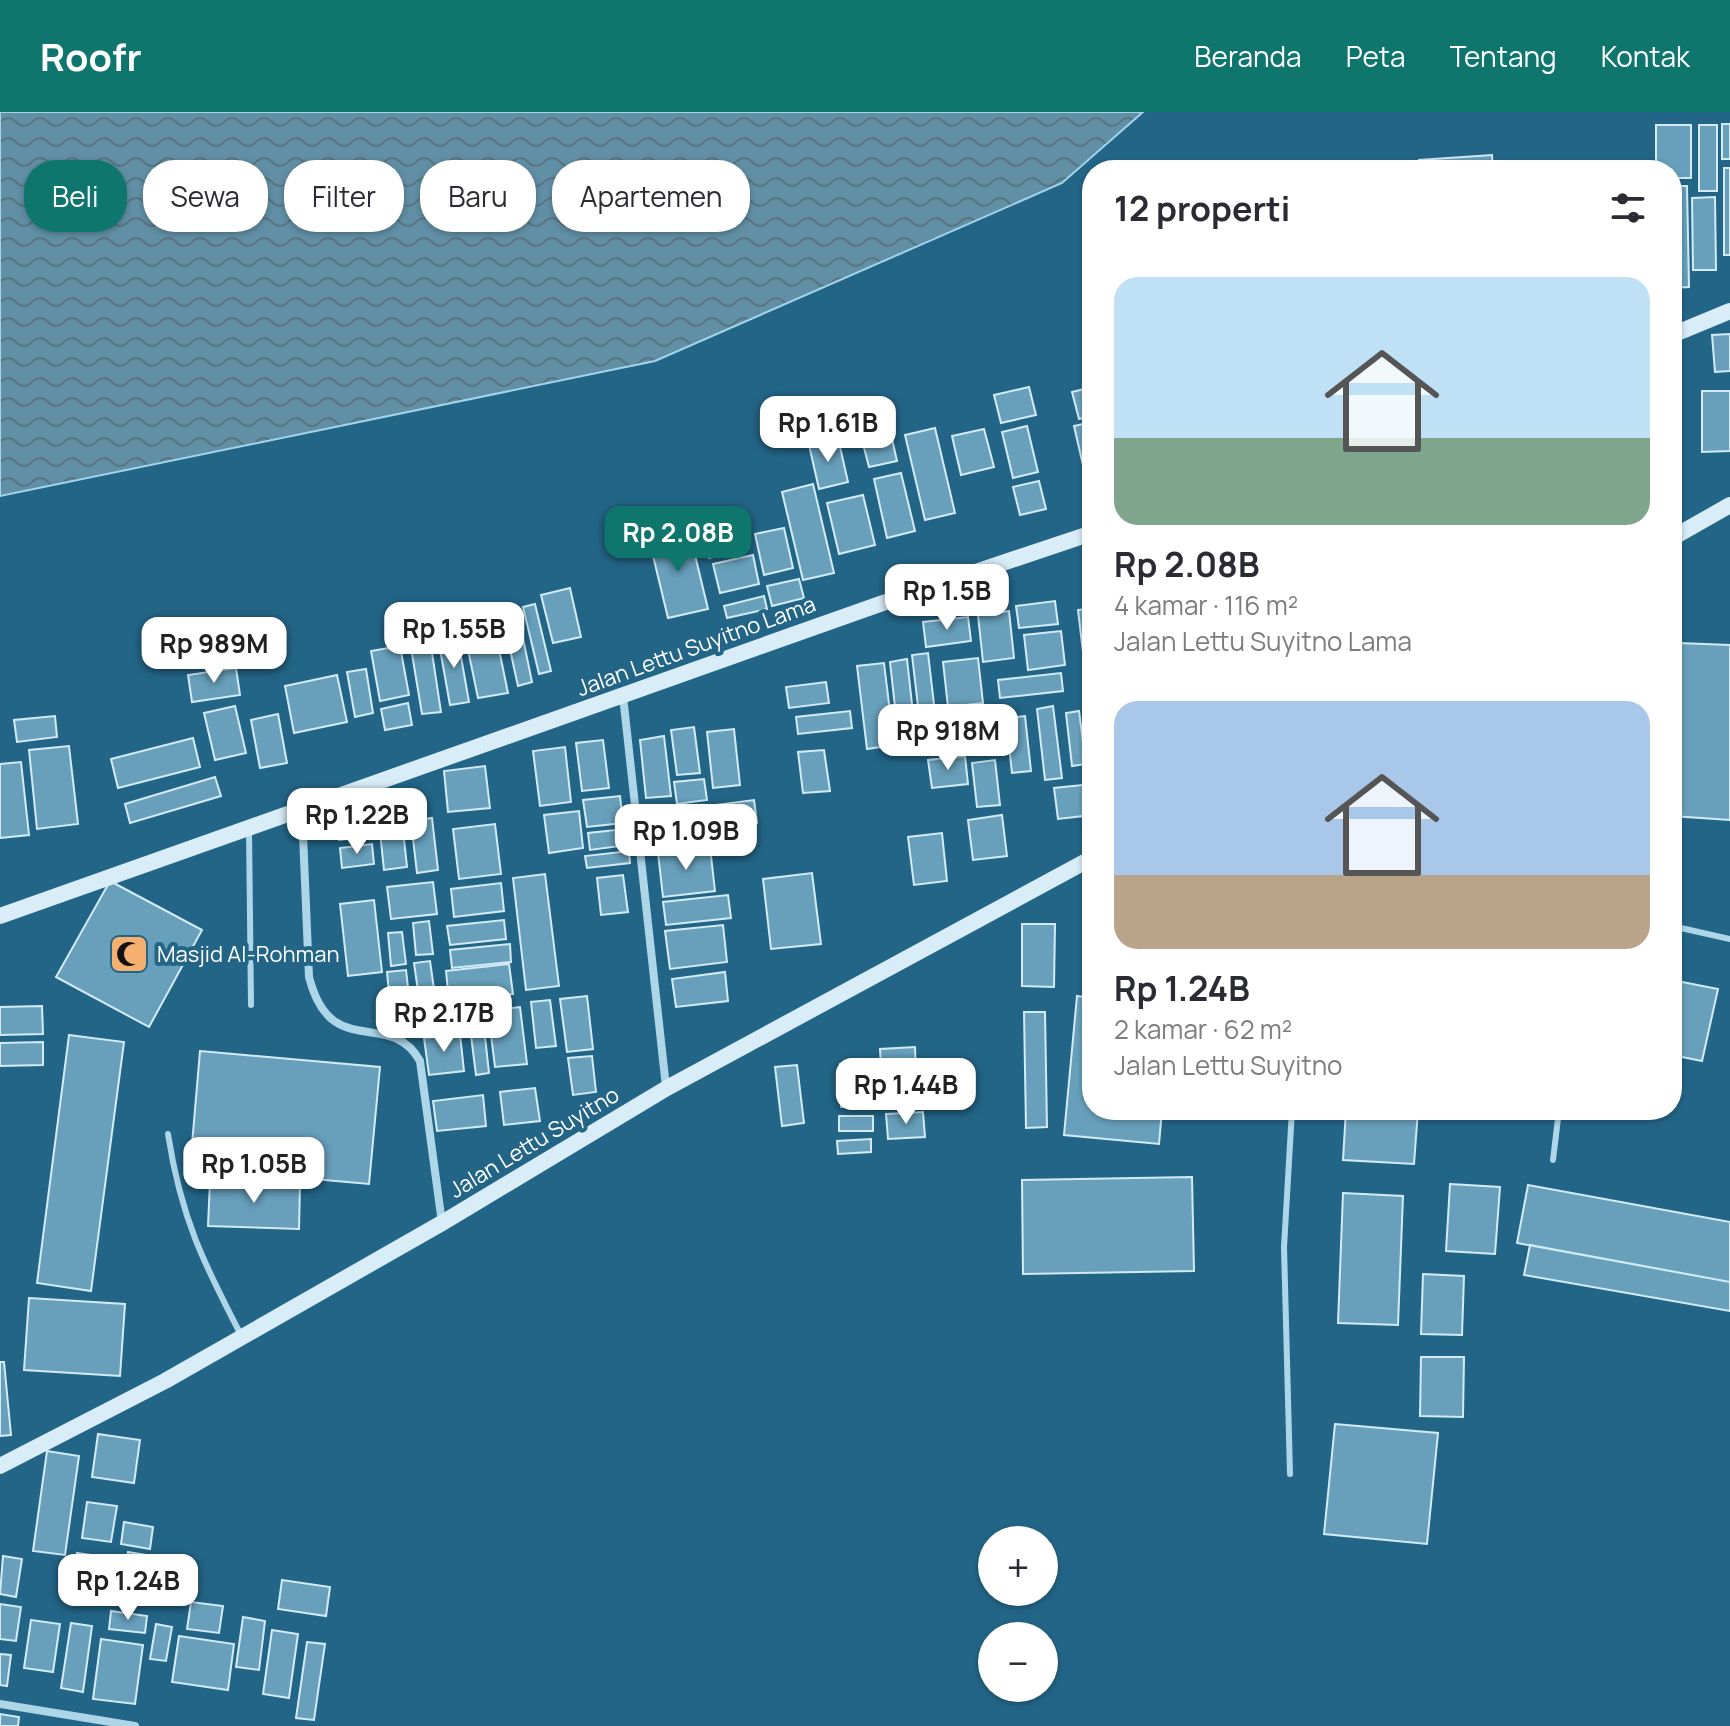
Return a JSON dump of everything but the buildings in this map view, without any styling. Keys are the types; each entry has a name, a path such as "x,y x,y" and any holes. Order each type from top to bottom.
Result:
{"main road":[{"path":"1682,331 1730,311"},
{"path":"1682,532 1730,505"},
{"name":"Jalan Lettu Suyitno Lama","path":"0,916 1082,536"},
{"name":"Jalan Lettu Suyitno","path":"0,1466 165,1381 442,1223 667,1088 1082,863"}],"street":[{"path":"623,696 667,1088"},
{"path":"302,811 309,977 316,1003 329,1020 356,1031 392,1036 412,1046 420,1061 442,1223"},
{"path":"0,1704 135,1726"}],"lane":[{"path":"249,830 251,1005"},
{"path":"1682,928 1730,939"},
{"path":"1290,1474 1284,1247 1291,1120"},
{"path":"1553,1160 1558,1120"},
{"path":"168,1134 177,1190 187,1223 242,1337"}],"water":[{"path":"0,112 1143,112 1088,160 1082,160 1082,165 1062,183 655,361 0,496"}],"place":[{"name":"Masjid Al-Rohman","path":"129,954"}]}
